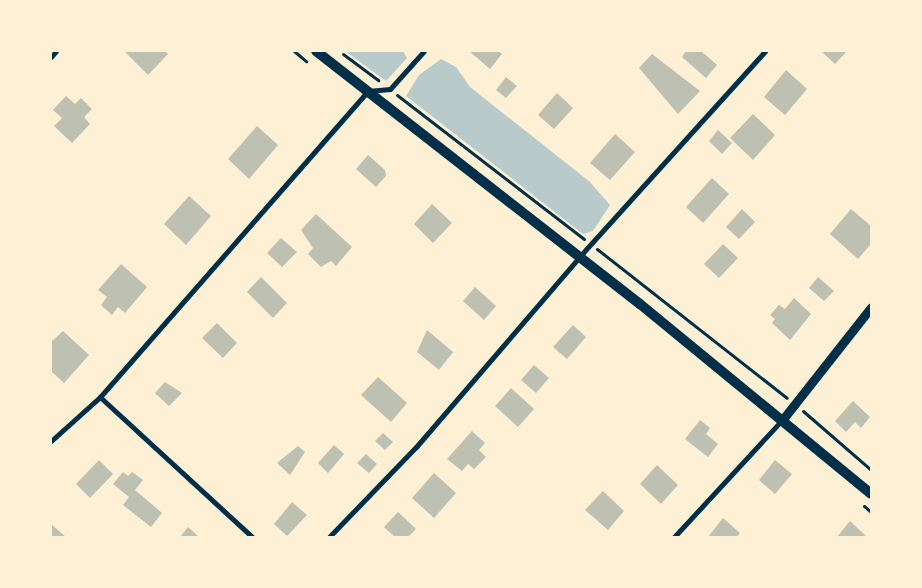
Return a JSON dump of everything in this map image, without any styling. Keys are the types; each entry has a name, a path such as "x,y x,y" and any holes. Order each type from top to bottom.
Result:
{"main road":[{"path":"316,51 580,256 783,420 871,494"}],"street":[{"path":"51,57 56,51"},
{"path":"51,441 100,397 368,91 390,89 424,51"},
{"path":"329,537 416,447 590,244 765,51"},
{"path":"674,537 783,420 871,308"},
{"path":"100,397 252,537"}],"path":[{"path":"294,51 309,63"},
{"path":"340,51 795,404 871,470"},
{"path":"856,499 871,512"}],"shaded area":[{"path":"345,51 403,51 407,58 386,81"},
{"path":"441,59 456,67 470,87 590,182 610,205 593,231 583,234 406,96 419,75"}],"building":[{"path":"124,51 165,51 168,54 148,75"},
{"path":"469,51 498,51 502,54 490,69"},
{"path":"686,51 701,51 717,65 706,78 682,57"},
{"path":"821,51 847,51 835,64"},
{"path":"652,54 700,91 678,114 639,68"},
{"path":"786,70 807,89 785,115 764,97"},
{"path":"506,77 517,86 506,98 496,90"},
{"path":"557,93 573,108 554,129 538,115"},
{"path":"66,96 75,104 81,98 92,109 84,117 90,124 72,143 54,126 62,118 53,110"},
{"path":"753,114 775,135 753,160 730,138"},
{"path":"257,126 278,145 249,179 228,159"},
{"path":"718,130 732,143 722,154 709,141"},
{"path":"615,134 635,152 610,180 590,163"},
{"path":"368,155 385,170 386,176 376,187 356,169"},
{"path":"712,178 729,194 703,223 686,207"},
{"path":"189,196 211,216 186,245 164,224"},
{"path":"432,204 452,223 433,243 414,224"},
{"path":"742,209 755,222 739,239 726,227"},
{"path":"851,209 871,226 871,244 858,259 830,234"},
{"path":"316,214 352,247 336,266 331,261 321,267 308,254 313,248 301,230"},
{"path":"281,238 297,252 282,267 267,253"},
{"path":"723,244 738,258 719,278 704,264"},
{"path":"121,264 147,287 125,313 118,307 112,315 101,305 107,297 98,290"},
{"path":"261,277 287,303 273,318 247,292"},
{"path":"818,277 834,291 824,301 809,288"},
{"path":"475,287 496,306 484,320 463,301"},
{"path":"794,298 811,314 790,340 772,323 775,319 770,315 779,305 785,309"},
{"path":"217,323 237,343 223,358 202,338"},
{"path":"573,325 586,337 567,359 553,347"},
{"path":"427,330 453,352 439,370 417,352"},
{"path":"63,331 89,355 64,383 51,371 51,342"},
{"path":"534,365 549,378 536,393 521,380"},
{"path":"378,377 407,403 391,422 361,395"},
{"path":"165,382 182,393 169,406 155,393"},
{"path":"511,388 534,409 518,427 495,406"},
{"path":"853,401 870,417 861,428 855,422 846,432 835,421"},
{"path":"700,420 710,428 706,434 718,444 708,457 685,439"},
{"path":"472,431 485,443 479,450 486,457 474,469 468,464 462,471 447,459"},
{"path":"383,433 393,442 385,450 375,441"},
{"path":"334,445 344,454 328,473 318,463"},
{"path":"298,446 305,452 290,475 277,463"},
{"path":"366,454 377,464 369,473 357,463"},
{"path":"99,460 113,474 90,498 76,484"},
{"path":"775,460 792,474 775,494 759,480"},
{"path":"657,465 678,485 661,504 640,484"},
{"path":"123,472 128,476 132,472 143,480 135,490 162,513 151,527 123,505 129,497 113,484"},
{"path":"434,473 456,493 434,518 412,498"},
{"path":"603,491 624,511 608,530 585,510"},
{"path":"292,502 307,515 287,536 274,524"},
{"path":"398,512 416,529 408,537 395,537 384,527"},
{"path":"723,518 740,533 737,537 708,537"},
{"path":"850,521 867,537 837,537"},
{"path":"51,524 66,537 51,537"},
{"path":"188,527 199,537 180,537"}]}
